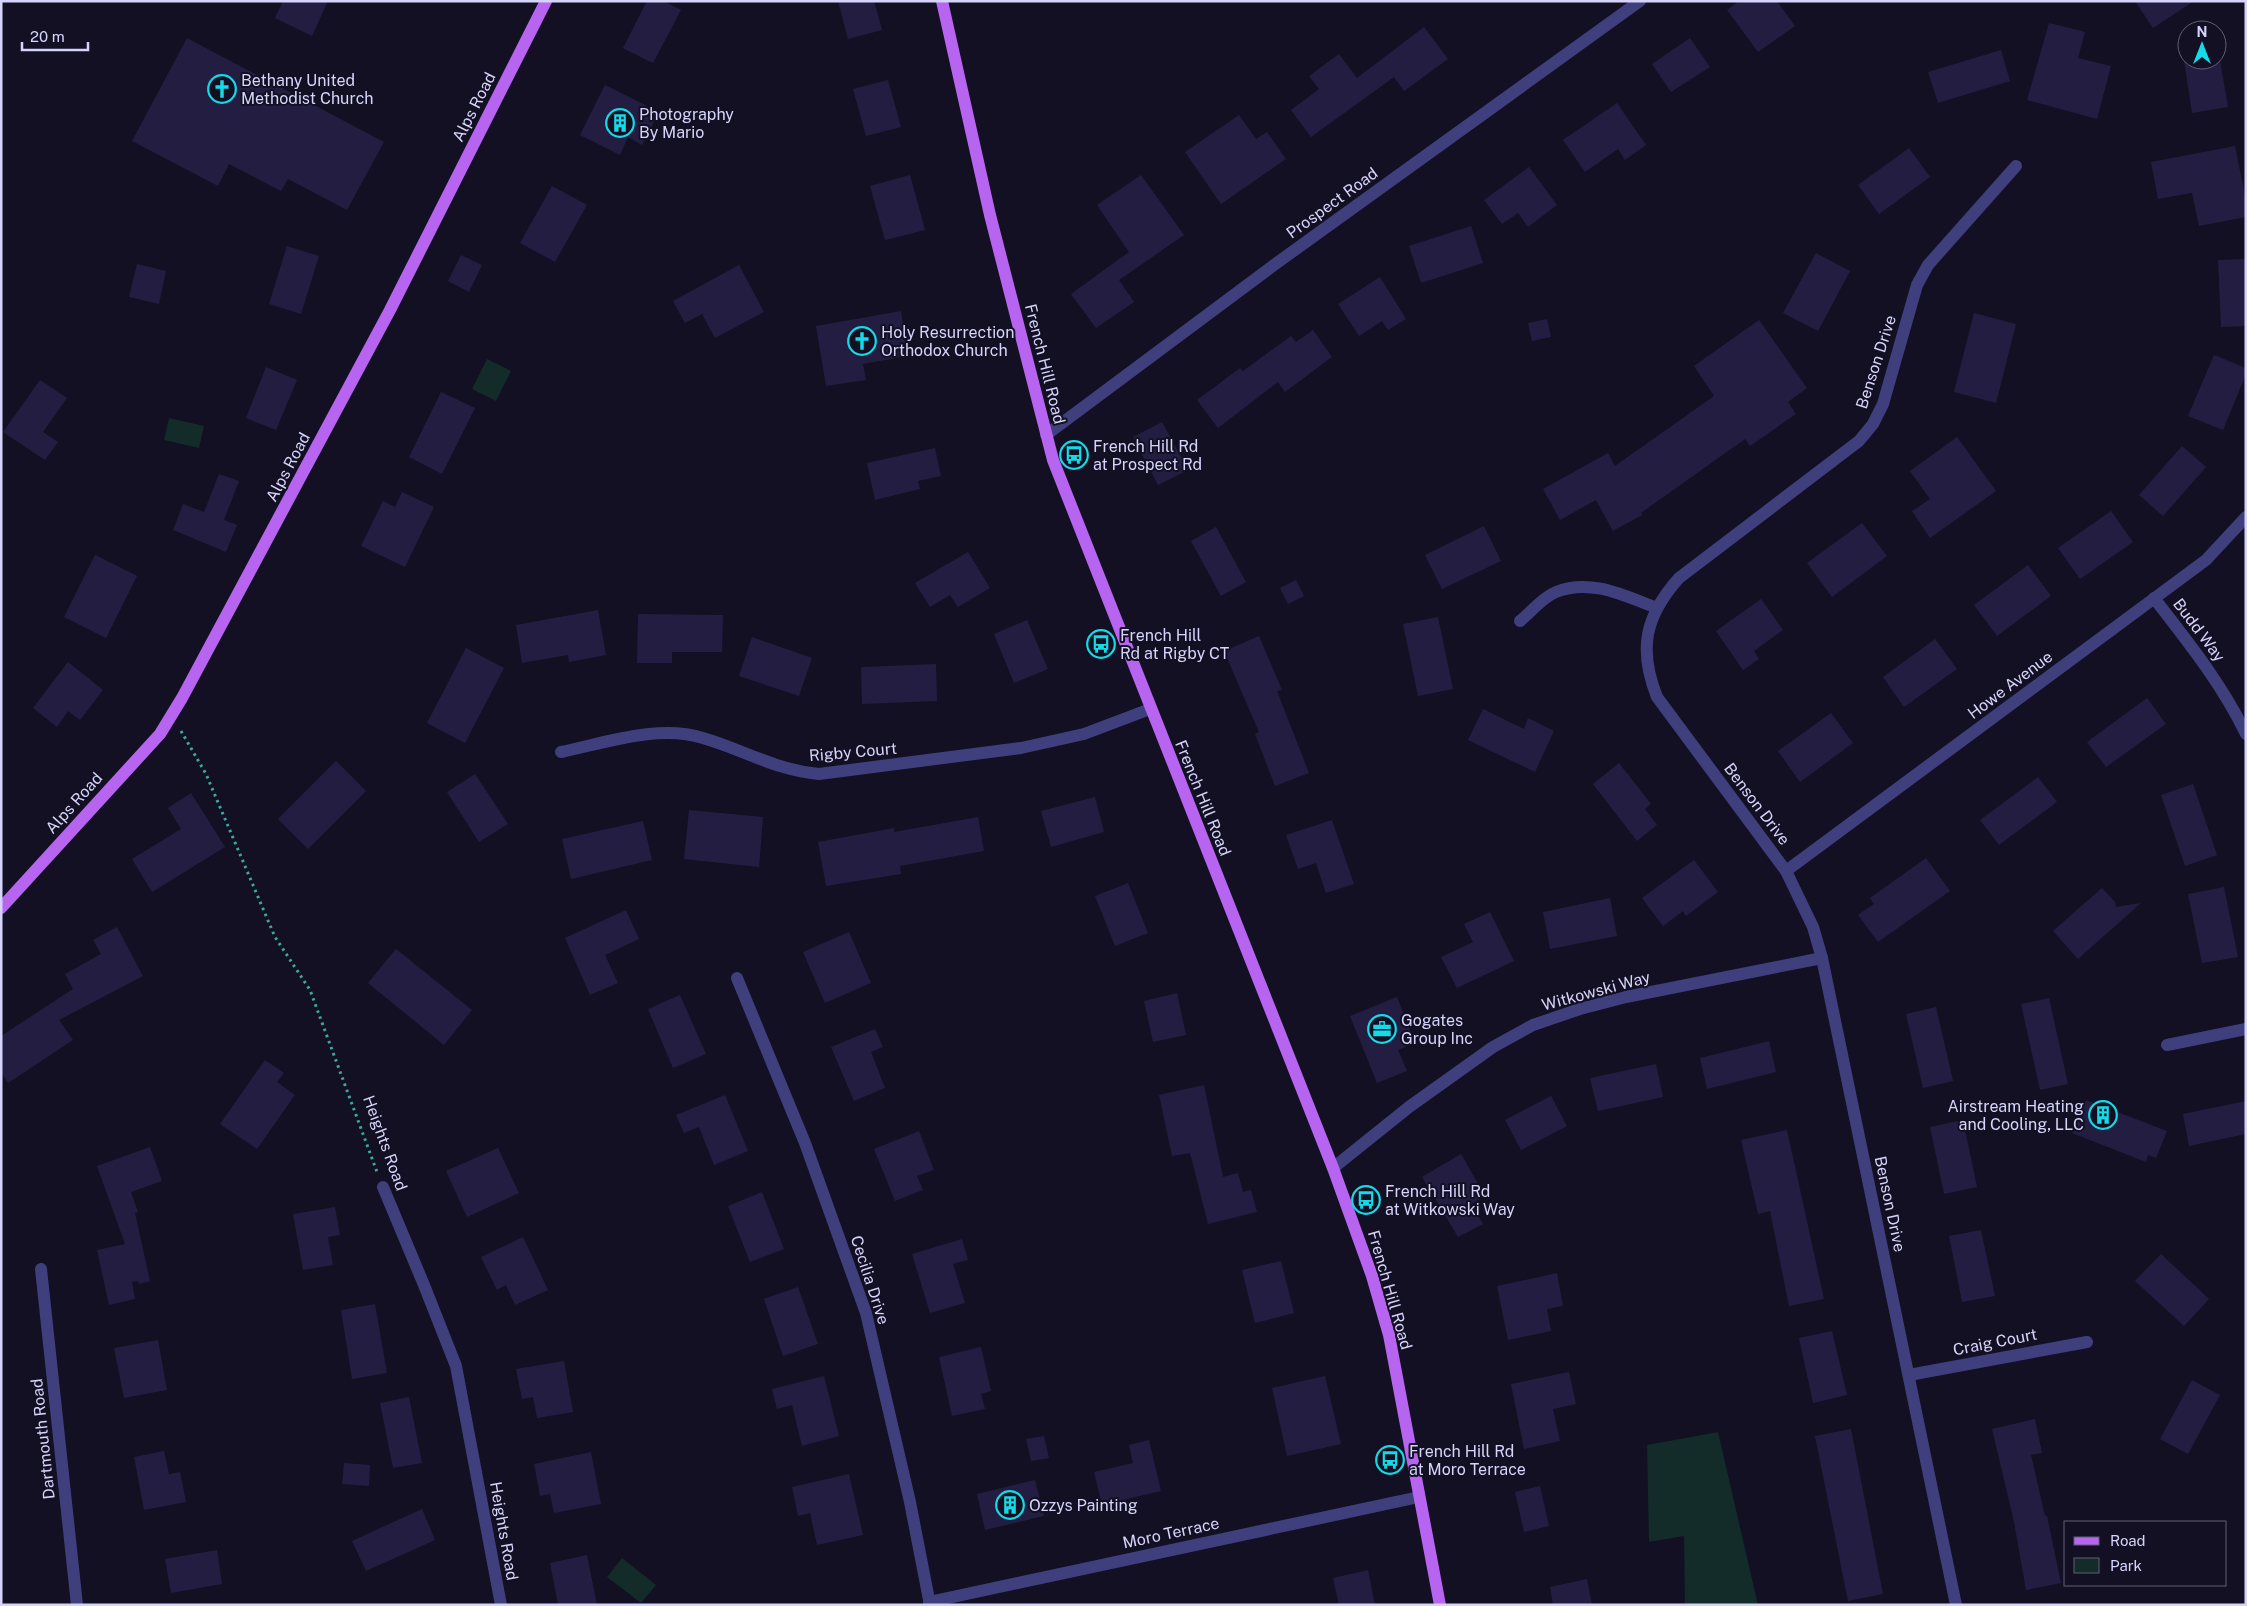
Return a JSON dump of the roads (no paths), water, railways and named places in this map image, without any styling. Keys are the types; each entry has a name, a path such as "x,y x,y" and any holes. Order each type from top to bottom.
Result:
{"main road":[{"name":"Alps Road","path":"1,908 160,734 171,716 224,622 390,310 546,1"},
{"name":"French Hill Road","path":"942,1 990,215 1053,460 1333,1168 1372,1276 1389,1335 1440,1605"}],"street":[{"name":"Prospect Road","path":"1046,435 1274,265 1640,1"},
{"name":"Benson Drive","path":"1956,1605 1822,958 1813,927 1803,902 1786,871 1657,697 1649,677 1646,656 1647,634 1657,608 1664,595 1679,578 1859,441 1873,424 1883,404 1917,285 1928,265 2016,166"},
{"name":"Howe Avenue","path":"1786,871 2206,560 2246,517"},
{"path":"1520,621 1555,592 1586,587 1610,589 1657,608"},
{"name":"Budd Way","path":"2154,598 2209,669 2234,709 2246,734"},
{"name":"Rigby Court","path":"561,752 651,734 677,733 703,738 795,772 819,774 1021,748 1084,734 1150,709"},
{"name":"Witkowski Way","path":"1333,1168 1417,1101 1493,1046 1533,1024 1626,997 1822,958"},
{"name":"Cecilia Drive","path":"738,978 805,1143 866,1313 910,1502 929,1603"},
{"path":"2167,1045 2246,1029"},
{"name":"Heights Road","path":"383,1186 456,1366 499,1605"},
{"name":"Dartmouth Road","path":"41,1269 78,1605"},
{"name":"Craig Court","path":"1909,1375 2087,1342"},
{"name":"Moro Terrace","path":"929,1603 1419,1497"}],"place":[{"name":"Bethany United Methodist Church","path":"222,89"},
{"name":"Photography By Mario","path":"620,123"},
{"name":"Holy Resurrection Orthodox Church","path":"862,341"},
{"name":"French Hill Rd at Prospect Rd","path":"1074,455"},
{"name":"French Hill Rd at Rigby CT","path":"1101,644"},
{"name":"Gogates Group Inc","path":"1382,1029"},
{"name":"Airstream Heating and Cooling, LLC","path":"2103,1115"},
{"name":"French Hill Rd at Witkowski Way","path":"1366,1200"},
{"name":"French Hill Rd at Moro Terrace","path":"1390,1460"},
{"name":"Ozzys Painting","path":"1010,1505"}]}
